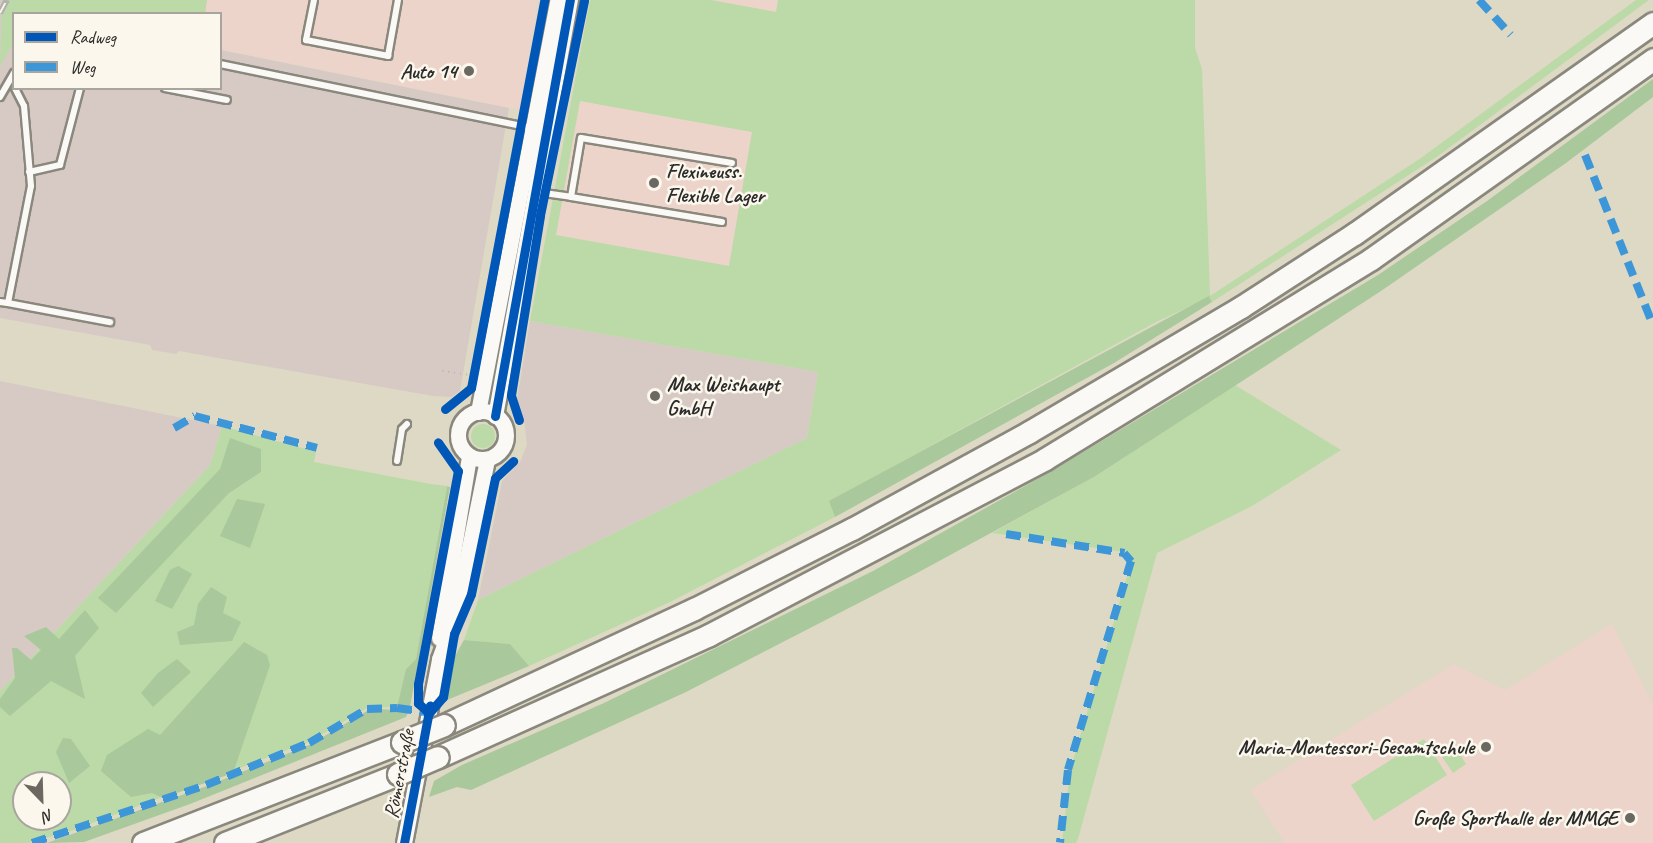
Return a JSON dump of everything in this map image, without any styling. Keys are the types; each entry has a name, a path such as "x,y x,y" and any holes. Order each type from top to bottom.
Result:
{"highway":[{"path":"143,843 402,742 436,719 694,609 852,529 1029,432 1241,308 1354,234 1653,23"},
{"path":"225,843 438,757 709,635 1045,459 1371,259 1653,59"}],"street":[{"path":"495,416 533,191 538,129 557,0"},
{"path":"478,412 538,129 570,0"},
{"path":"478,412 495,416 501,422 505,439 495,455 486,459 469,456 461,448 459,429 469,415 478,412"},
{"path":"440,659 439,637 469,456"},
{"path":"440,659 456,612 486,459"},
{"name":"Römerstraße","path":"404,843 436,719 440,659"}],"lane":[{"path":"314,0 306,40 388,56 398,0"},
{"path":"222,64 538,129"},
{"path":"0,97 12,76"},
{"path":"8,303 31,186 24,106 16,90"},
{"path":"29,172 60,165 79,90"},
{"path":"175,90 227,100"},
{"path":"571,197 581,138 732,163"},
{"path":"533,191 722,222"},
{"path":"0,302 110,321"},
{"path":"397,461 402,429 407,424"}],"path":[{"path":"442,371 468,375"}],"shaded area":[{"path":"0,0 207,0 205,12 12,12 12,90 222,90 222,50 509,108 460,391 451,397 433,396 179,351 176,354 152,350 150,345 0,318"},
{"path":"207,0 538,0 520,110 222,50 222,12 205,12"},
{"path":"711,0 778,0 776,12"},
{"path":"579,101 752,132 729,266 556,235"},
{"path":"530,321 818,372 807,438 478,600 502,481 520,462 527,445 524,419 517,400"},
{"path":"0,381 222,426 210,465 0,691"},
{"name":"Maria-Montessori-Gesamtschule","path":"1612,624 1653,704 1653,843 1285,843 1250,790 1454,664 1505,690"}],"green space":[{"path":"2,0 207,0 205,12 12,12 12,45 0,67"},
{"path":"590,0 711,0 776,12 778,0 1195,0 1195,48 1202,69 1210,296 1421,158 1636,0 1649,0 1438,156 1212,302 1210,297 1156,322 830,501 835,517 670,602 529,666 510,644 464,640 478,600 807,438 818,372 530,321","holes":["580,101 752,132 729,266 556,235"]},
{"path":"1653,79 1653,97 1566,163 1381,291 1094,477 917,573 686,692 471,790 457,787 429,797 434,781 462,765 604,703 873,571 1050,472 1378,275 1487,201"},
{"path":"1209,296 1212,302 1114,363 835,517 829,501"},
{"path":"1235,385 1341,450 1252,506 1157,553 1078,839 1076,843 1062,843 1070,770 1132,560 1124,552 992,533 1094,477"},
{"path":"483,424 488,425 494,431 494,441 488,447 483,448 478,447 472,441 471,436 472,431 478,425"},
{"path":"222,426 316,452 314,462 447,487 416,659 406,669 397,707 367,708 309,742 72,831 72,771 12,771 12,831 71,831 29,843 0,843 0,691 210,465"},
{"path":"230,438 261,449 261,472 229,493 116,613 98,598 220,469"},
{"path":"432,484 450,487 410,707 397,707 406,669 416,659 447,487"},
{"path":"237,499 265,504 250,548 220,536"},
{"path":"178,566 192,574 172,609 155,601 170,570"},
{"path":"211,587 227,597 223,613 241,622 232,641 180,645 177,632 194,625 198,604"},
{"path":"85,610 99,628 75,656 85,699 51,681 10,716 0,707 0,699 15,678 12,648 17,648 31,660 41,650 24,636 46,627 59,639"},
{"path":"464,640 510,644 529,666 447,700 455,656"},
{"path":"244,642 267,655 270,665 233,773 163,798 152,793 131,797 101,771 107,755 148,729 160,735"},
{"path":"177,659 191,672 153,707 141,693 158,673"},
{"path":"380,709 409,711 406,717 190,804 84,842 47,843 207,786 309,745 367,711"},
{"path":"63,738 71,739 90,766 72,781 72,771 64,771 56,752"},
{"path":"1424,739 1447,775 1374,821 1351,785"},
{"path":"1452,742 1466,764 1453,773 1438,751"}],"railway":[{"path":"0,13 7,0"}],"marked path":[{"path":"1479,0 1511,35"},
{"path":"1585,155 1653,325"},
{"path":"174,428 195,416 317,448"},
{"path":"1006,534 1124,553 1131,561 1068,770 1060,843"},
{"path":"32,843 206,785 309,743 367,709 397,708 426,712"}],"cycle path":[{"path":"445,409 471,388 544,0"},
{"path":"495,416 570,0"},
{"path":"519,420 511,395 540,215 584,0"},
{"path":"429,713 418,703 418,684 458,471 438,442"},
{"path":"429,713 443,697 454,634 471,594 495,478 513,461"},
{"path":"404,843 430,705"}],"place":[{"name":"Auto 14","path":"469,71"},
{"name":"Flexineuss. Flexible Lager","path":"654,183"},
{"name":"Max Weishaupt GmbH","path":"655,396"},
{"name":"Maria-Montessori-Gesamtschule","path":"1486,747"},
{"name":"Große Sporthalle der MMGE","path":"1630,818"}]}
